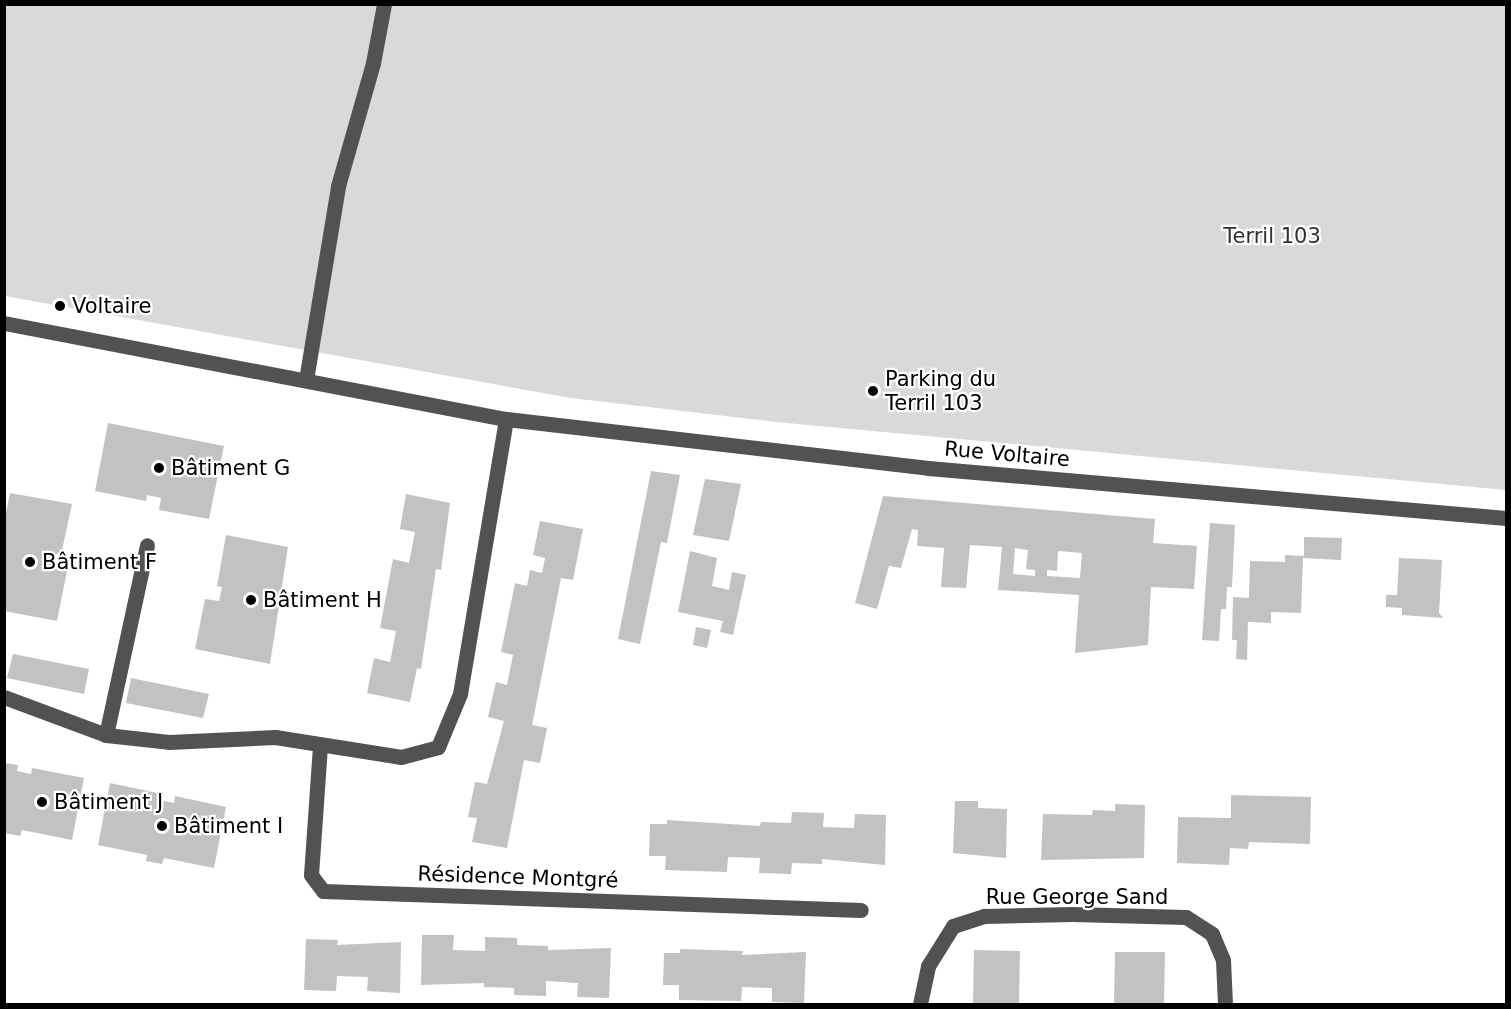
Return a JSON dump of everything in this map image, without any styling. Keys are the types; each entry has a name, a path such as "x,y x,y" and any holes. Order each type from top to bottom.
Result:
{"street":[{"path":"306,380 338,186 373,63 384,4"},
{"name":"Rue Voltaire","path":"4,323 506,419 916,467 1506,518"},
{"path":"4,697 106,735 169,742 275,737 320,746 401,757 438,747 460,694 506,419"},
{"path":"106,735 147,545"},
{"name":"Résidence Montgré","path":"320,746 310,875 323,891 861,910"},
{"name":"Rue George Sand","path":"920,1005 928,966 953,926 984,916 1072,914 1186,917 1212,934 1223,960 1225,1005"}],"green space":[{"name":"Terril 103","path":"4,5 1506,5 1506,490 776,422 571,398 5,296"}],"building":[{"name":"Bâtiment G","path":"108,423 224,446 209,519 159,510 161,498 147,495 146,501 95,491"},
{"path":"651,471 680,475 667,543 661,542 640,644 618,639"},
{"path":"705,479 741,484 729,541 693,535"},
{"name":"Bâtiment F","path":"10,493 72,504 61,555 56,554 53,568 67,571 57,621 4,611 4,523"},
{"path":"406,494 450,503 441,570 436,569 421,669 417,668 410,702 367,693 374,658 390,662 396,631 380,628 393,559 409,563 415,532 400,529"},
{"path":"883,496 1155,519 1153,543 1197,546 1194,589 1151,587 1148,645 1075,653 1079,595 998,590 1002,547 970,545 966,588 941,587 944,548 917,546 918,530 912,529 901,568 889,566 877,609 855,603","holes":["1015,548 1028,550 1026,569 1035,570 1035,576 1013,574","1058,551 1082,553 1080,578 1047,576 1047,570 1057,571"]},
{"path":"540,521 583,529 573,580 561,578 532,725 547,728 540,763 524,760 507,848 472,842 477,818 468,817 475,782 487,784 504,721 488,717 496,682 507,685 513,655 501,652 515,583 527,586 530,570 542,573 545,558 533,555"},
{"path":"1210,523 1235,525 1232,587 1227,587 1226,609 1221,609 1219,641 1202,640"},
{"name":"Bâtiment H","path":"226,535 288,547 270,664 195,649 205,599 219,601 222,587 217,586"},
{"path":"1304,537 1342,538 1341,560 1303,558 1301,613 1271,612 1271,623 1248,622 1247,660 1236,659 1237,640 1232,640 1233,597 1249,598 1250,561 1285,562 1285,555 1304,556"},
{"path":"690,551 717,558 712,586 729,590 732,572 746,575 733,635 720,632 723,621 678,612"},
{"path":"1399,558 1442,560 1439,613 1443,618 1402,615 1402,608 1386,607 1386,595 1397,595"},
{"path":"696,627 711,630 707,648 693,645"},
{"path":"13,654 89,669 84,694 7,678"},
{"path":"131,678 209,694 203,718 126,703"},
{"name":"Bâtiment J","path":"4,763 18,765 17,771 31,774 32,768 84,778 72,840 22,830 20,836 4,833"},
{"name":"Bâtiment I","path":"110,783 162,794 160,800 174,803 175,796 226,807 214,868 164,858 162,864 146,861 147,855 98,845"},
{"path":"1231,795 1311,797 1310,844 1249,842 1248,849 1230,848 1229,865 1177,863 1178,817 1231,818"},
{"path":"955,801 978,801 978,808 1007,809 1006,858 953,853"},
{"path":"1115,804 1145,805 1144,858 1041,860 1043,814 1092,815 1093,810 1115,811"},
{"path":"792,812 824,813 823,827 854,828 855,814 886,815 885,865 822,859 822,864 792,863 791,874 759,873 760,858 728,857 727,872 665,870 666,856 649,856 650,824 667,824 667,820 760,826 761,822 791,823"},
{"path":"422,935 454,935 453,950 485,951 485,937 517,938 517,945 548,946 548,950 611,948 609,998 577,997 578,983 546,981 546,996 514,995 514,988 484,987 484,983 421,985"},
{"path":"306,939 338,940 337,945 401,942 400,993 367,991 368,977 337,976 336,991 304,990"},
{"path":"680,949 743,951 742,955 806,952 804,1003 772,1002 772,988 742,987 741,1001 679,1000 679,985 663,985 664,953 680,953"},
{"path":"974,950 1020,951 1019,1004 973,1004"},
{"path":"1115,952 1165,952 1164,1004 1114,1004"}],"place":[{"name":"Voltaire","path":"60,306"},
{"name":"Parking du Terril 103","path":"873,391"},
{"name":"Bâtiment G","path":"159,468"},
{"name":"Bâtiment F","path":"30,562"},
{"name":"Bâtiment H","path":"251,600"},
{"name":"Bâtiment J","path":"42,802"},
{"name":"Bâtiment I","path":"162,826"}]}
